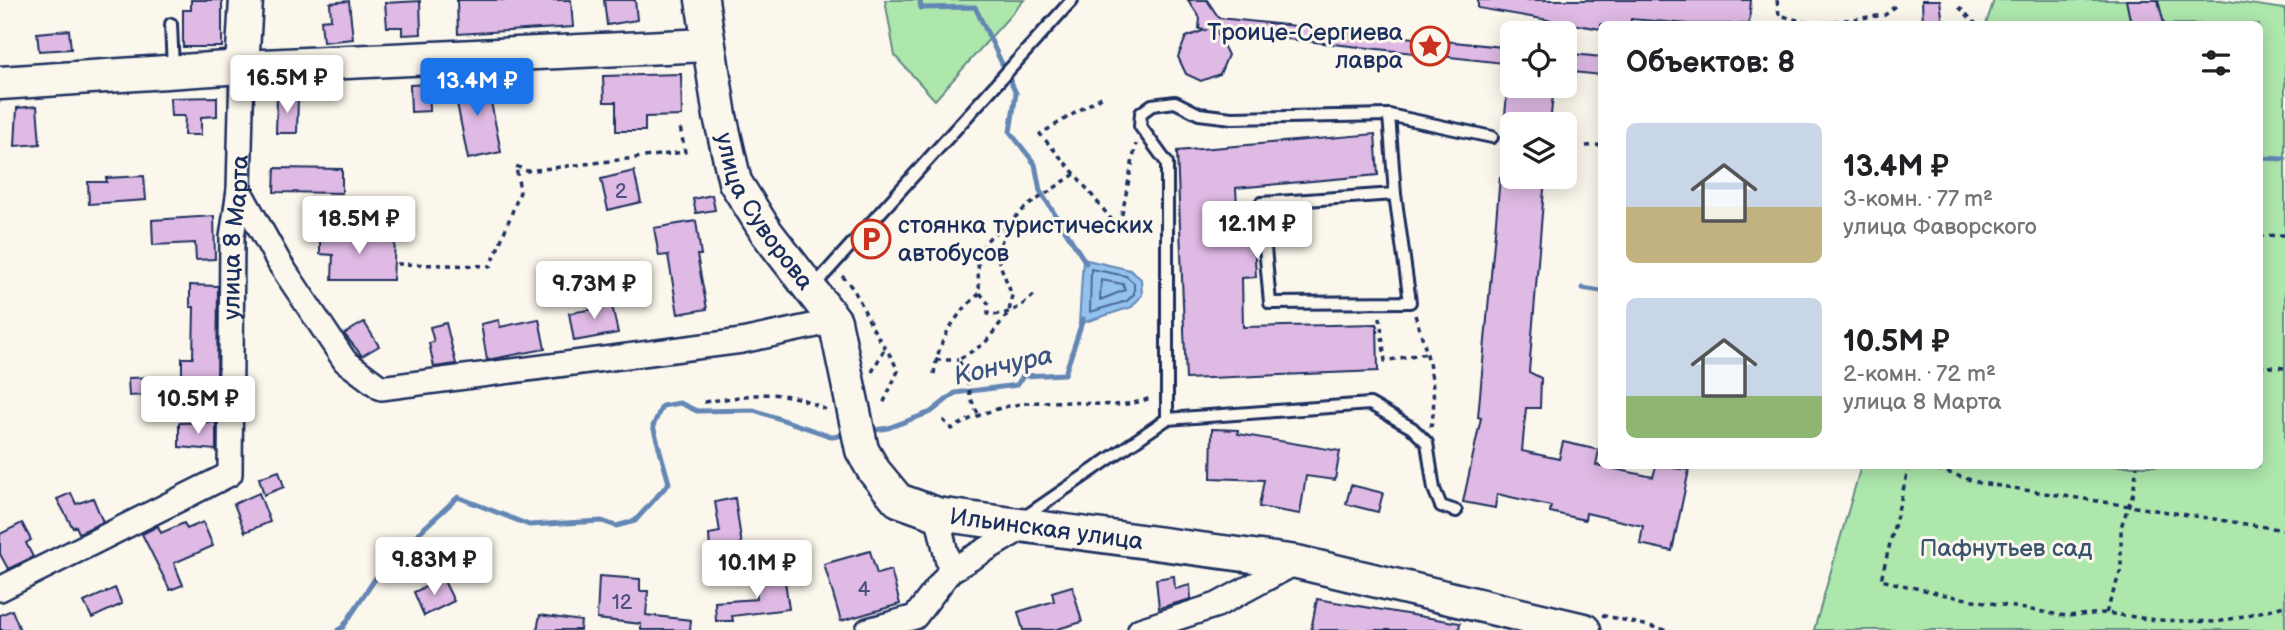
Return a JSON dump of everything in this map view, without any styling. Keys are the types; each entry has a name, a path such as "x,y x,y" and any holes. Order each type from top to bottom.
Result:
{"main road":[{"name":"улица 8 Марта","path":"242,67 246,0"},
{"name":"улица Суворова","path":"702,0 707,44 736,181 767,233 835,321 857,409"},
{"path":"0,83 242,67 707,44"},
{"name":"Ильинская улица","path":"857,409 862,450 885,487 898,500 937,514 1297,562 1551,626 1584,630"}],"street":[{"name":"улица 8 Марта","path":"0,589 230,474 232,237 239,190 242,67"},
{"path":"239,190 280,264 345,361 381,387 742,341 835,321"},
{"path":"937,514 950,571"},
{"path":"868,630 915,617 950,571 1021,524"},
{"path":"1140,630 1217,605 1297,562"}],"lane":[{"path":"810,290 974,112 1072,0"},
{"path":"172,24 173,72"},
{"path":"1167,419 1167,163 1140,125 1141,113 1152,105 1175,102 1199,114 1232,118 1388,115 1492,137"},
{"path":"1388,115 1395,194 1410,302 1270,303 1261,203 1395,194"},
{"path":"1021,524 1167,419 1370,404 1412,428 1427,443 1434,489 1441,506 1456,511"}],"path":[{"path":"1777,0 1779,15 1802,21"},
{"path":"1837,21 1885,15 1897,4"},
{"path":"1959,7 1973,21"},
{"path":"1102,96 1040,134 1119,229 1140,125"},
{"path":"397,264 491,266 520,192 516,166 527,171 685,152 680,127"},
{"path":"1586,146 1598,145"},
{"path":"1009,312 988,314 988,303 981,293 977,271 979,249 993,232 1006,226 1030,205 1075,174"},
{"path":"1006,226 998,257 1012,295 1009,312"},
{"path":"2263,236 2285,235"},
{"path":"705,402 780,392 857,409 898,371 852,285 832,266"},
{"path":"936,360 958,360 985,343 1009,312 1037,292"},
{"path":"934,374 946,333 964,307 981,293"},
{"path":"1378,302 1385,361 1426,353"},
{"path":"1410,302 1426,353 1434,411 1427,443"},
{"path":"868,378 886,345"},
{"path":"958,360 965,369 970,398 978,413"},
{"path":"2263,366 2285,368"},
{"path":"943,420 952,429 978,413 1030,401 1113,405 1146,400 1167,390"},
{"path":"1908,469 1881,580 1950,596 2066,616 2106,612 2156,620 2218,622 2285,606"},
{"path":"1937,469 1980,483 2285,530"},
{"path":"2106,612 2121,570 2121,527 2136,469"}],"green space":[{"path":"885,0 1024,0 935,100 895,56"},
{"name":"Пафнутьев сад","path":"1994,0 2221,0 2285,9 2285,630 1814,630 1860,469 2263,469 2263,21 1987,21"}],"water":[{"path":"1083,259 1130,270 1141,279 1142,295 1132,307 1079,324"}],"building":[{"path":"191,0 222,0 222,47 183,47 183,10 191,10"},
{"path":"457,0 571,0 573,27 458,34"},
{"path":"604,0 635,0 637,20 607,25"},
{"path":"1188,0 1207,0 1219,18 1500,47 1500,63 1216,31 1228,55 1220,74 1201,81 1186,74 1178,57 1186,37 1205,30 1199,29 1200,18"},
{"path":"1478,0 1751,0 1749,21 1631,19 1598,21 1598,28 1577,25 1577,21 1554,21 1478,8"},
{"path":"1922,0 1940,0 1943,21 1923,21"},
{"path":"2126,0 2158,0 2163,21 2130,21"},
{"path":"349,1 353,39 323,42 321,20 331,19 330,3"},
{"path":"420,1 421,34 402,35 402,27 387,27 385,3"},
{"path":"69,30 71,49 39,51 37,33"},
{"path":"1577,54 1598,57 1598,75 1577,72"},
{"path":"681,74 682,116 645,117 645,131 616,131 616,102 604,102 603,76"},
{"path":"486,77 501,152 468,159 453,83"},
{"path":"429,84 430,111 411,112 410,85"},
{"path":"217,97 217,116 201,117 201,135 184,135 185,116 171,116 170,98"},
{"path":"277,97 298,97 297,133 276,133"},
{"path":"1507,98 1553,98 1551,112 1505,112"},
{"path":"37,106 40,144 15,146 17,108"},
{"path":"1375,134 1378,175 1236,188 1238,224 1253,223 1256,277 1242,278 1243,327 1377,324 1378,371 1186,379 1177,151"},
{"path":"275,168 342,169 342,193 274,192"},
{"path":"634,171 641,202 608,210 601,179"},
{"path":"144,176 146,200 89,204 88,182"},
{"path":"1500,177 1500,189 1544,189 1529,372 1541,378 1540,408 1526,408 1522,451 1559,459 1563,442 1598,450 1598,469 1615,469 1653,477 1655,469 1689,470 1672,551 1640,544 1643,526 1586,513 1585,520 1550,512 1551,506 1497,494 1495,508 1463,502 1481,418 1478,417"},
{"path":"712,195 715,210 696,213 693,199"},
{"path":"214,216 215,259 196,260 195,243 153,245 152,220"},
{"path":"696,221 701,255 697,255 707,309 678,314 668,255 659,256 654,228"},
{"path":"320,232 378,233 384,240 395,241 393,280 332,280 333,255 320,254"},
{"path":"190,285 218,286 217,378 182,379 182,358 193,358 194,307 190,307"},
{"path":"610,296 618,333 574,341 569,313 595,309 594,299"},
{"path":"539,319 545,349 487,360 481,324 499,320 500,327"},
{"path":"364,322 379,346 362,356 344,334"},
{"path":"446,323 456,364 434,367 429,343 434,342 430,327"},
{"path":"161,377 162,394 129,396 128,378"},
{"path":"216,422 216,450 179,447 179,423"},
{"path":"1212,429 1238,430 1238,434 1340,451 1335,480 1306,476 1300,514 1259,507 1264,480 1211,478"},
{"path":"279,471 284,487 264,495 259,478"},
{"path":"1351,485 1383,493 1378,512 1346,504"},
{"path":"71,493 76,504 93,498 103,522 79,533 76,526 73,528 57,499"},
{"path":"259,493 270,522 245,532 234,504"},
{"path":"735,498 742,546 710,552 709,534 720,532 715,502"},
{"path":"203,522 213,546 174,563 183,585 170,590 142,534 158,526 161,533 184,523 187,529"},
{"path":"22,523 31,540 26,543 33,557 8,569 0,554 0,534"},
{"path":"870,551 877,574 891,570 900,604 841,621 824,564"},
{"path":"784,574 789,609 732,616 733,621 716,621 715,602 757,599 755,578"},
{"path":"599,576 640,579 640,591 648,591 646,615 691,620 690,630 641,630 641,624 597,619"},
{"path":"1174,576 1175,589 1190,585 1191,599 1159,608 1156,579"},
{"path":"443,579 454,601 424,616 414,592"},
{"path":"1072,586 1082,622 1054,630 1023,630 1018,612 1054,601 1052,592"},
{"path":"115,588 122,604 92,618 84,602"},
{"path":"1317,599 1460,623 1459,630 1311,630"},
{"path":"12,610 20,630 0,630 0,615"},
{"path":"540,615 581,621 580,630 537,630"}],"waterway":[{"path":"920,0 921,8 975,7 1016,93 1010,132 1035,164 1040,191 1086,263"},
{"name":"Кончура","path":"2263,158 2285,159"},
{"name":"Кончура","path":"1582,288 1598,291"},
{"name":"Кончура","path":"868,431 888,428 931,412 955,393 1017,385 1023,376 1065,374 1083,319"},
{"name":"Кончура","path":"338,630 343,627 385,564 458,497 529,525 602,521 616,526 635,521 669,483 653,426 662,406 680,403 697,411 754,410 833,437 848,434"}],"place":[{"name":"Троице-Сергиева лавра","path":"1430,46"},
{"name":"стоянка туристических автобусов","path":"871,239"}]}
